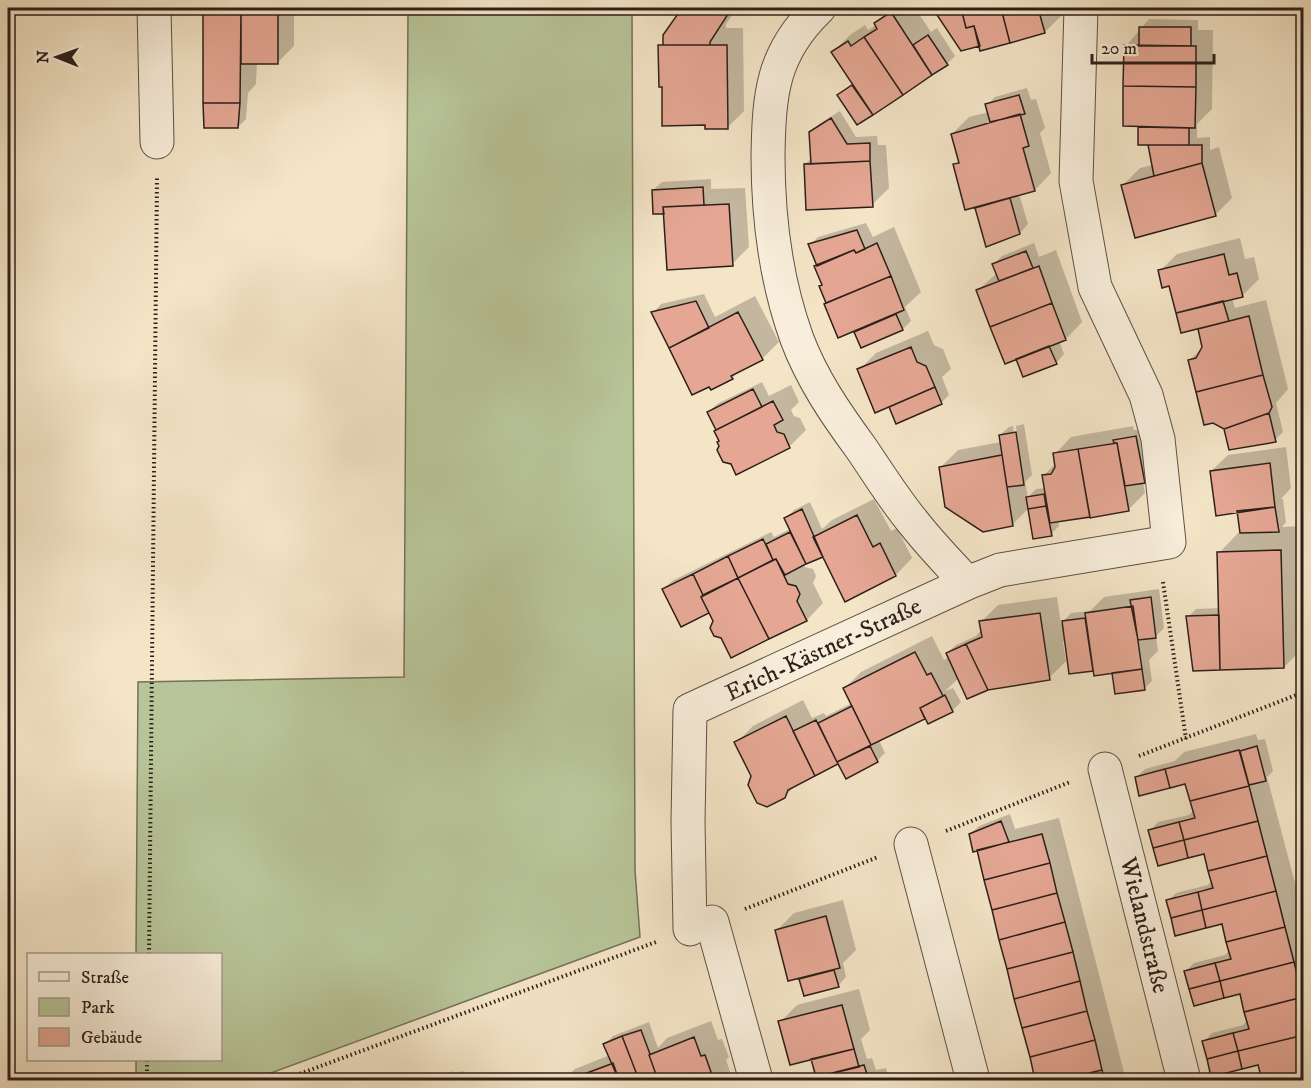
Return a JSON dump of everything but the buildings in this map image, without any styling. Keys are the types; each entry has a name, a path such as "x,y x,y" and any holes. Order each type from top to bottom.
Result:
{"street":[{"path":"154,8 157,142"},
{"path":"819,8 808,18 790,42 781,60 770,102 768,187 775,256 798,339 828,402 913,522 967,583"},
{"path":"1081,8 1076,181 1095,287 1146,394 1158,439 1169,542"},
{"name":"Erich-Kästner-Straße","path":"701,926 688,822 690,710 1000,570 1169,542"},
{"name":"Wielandstraße","path":"1105,769 1184,1080"},
{"path":"911,844 973,1080"},
{"path":"701,926 756,1080"}],"path":[{"path":"148,953 157,142"},
{"path":"1169,542 1161,571 1185,739"},
{"path":"283,1080 296,1078 701,926 1304,692"},
{"path":"147,1061 147,1080"}],"green space":[{"path":"408,8 632,8 635,870 640,937 252,1080 136,1080 136,1061 222,1061 222,953 136,953 138,682 404,677"}]}
